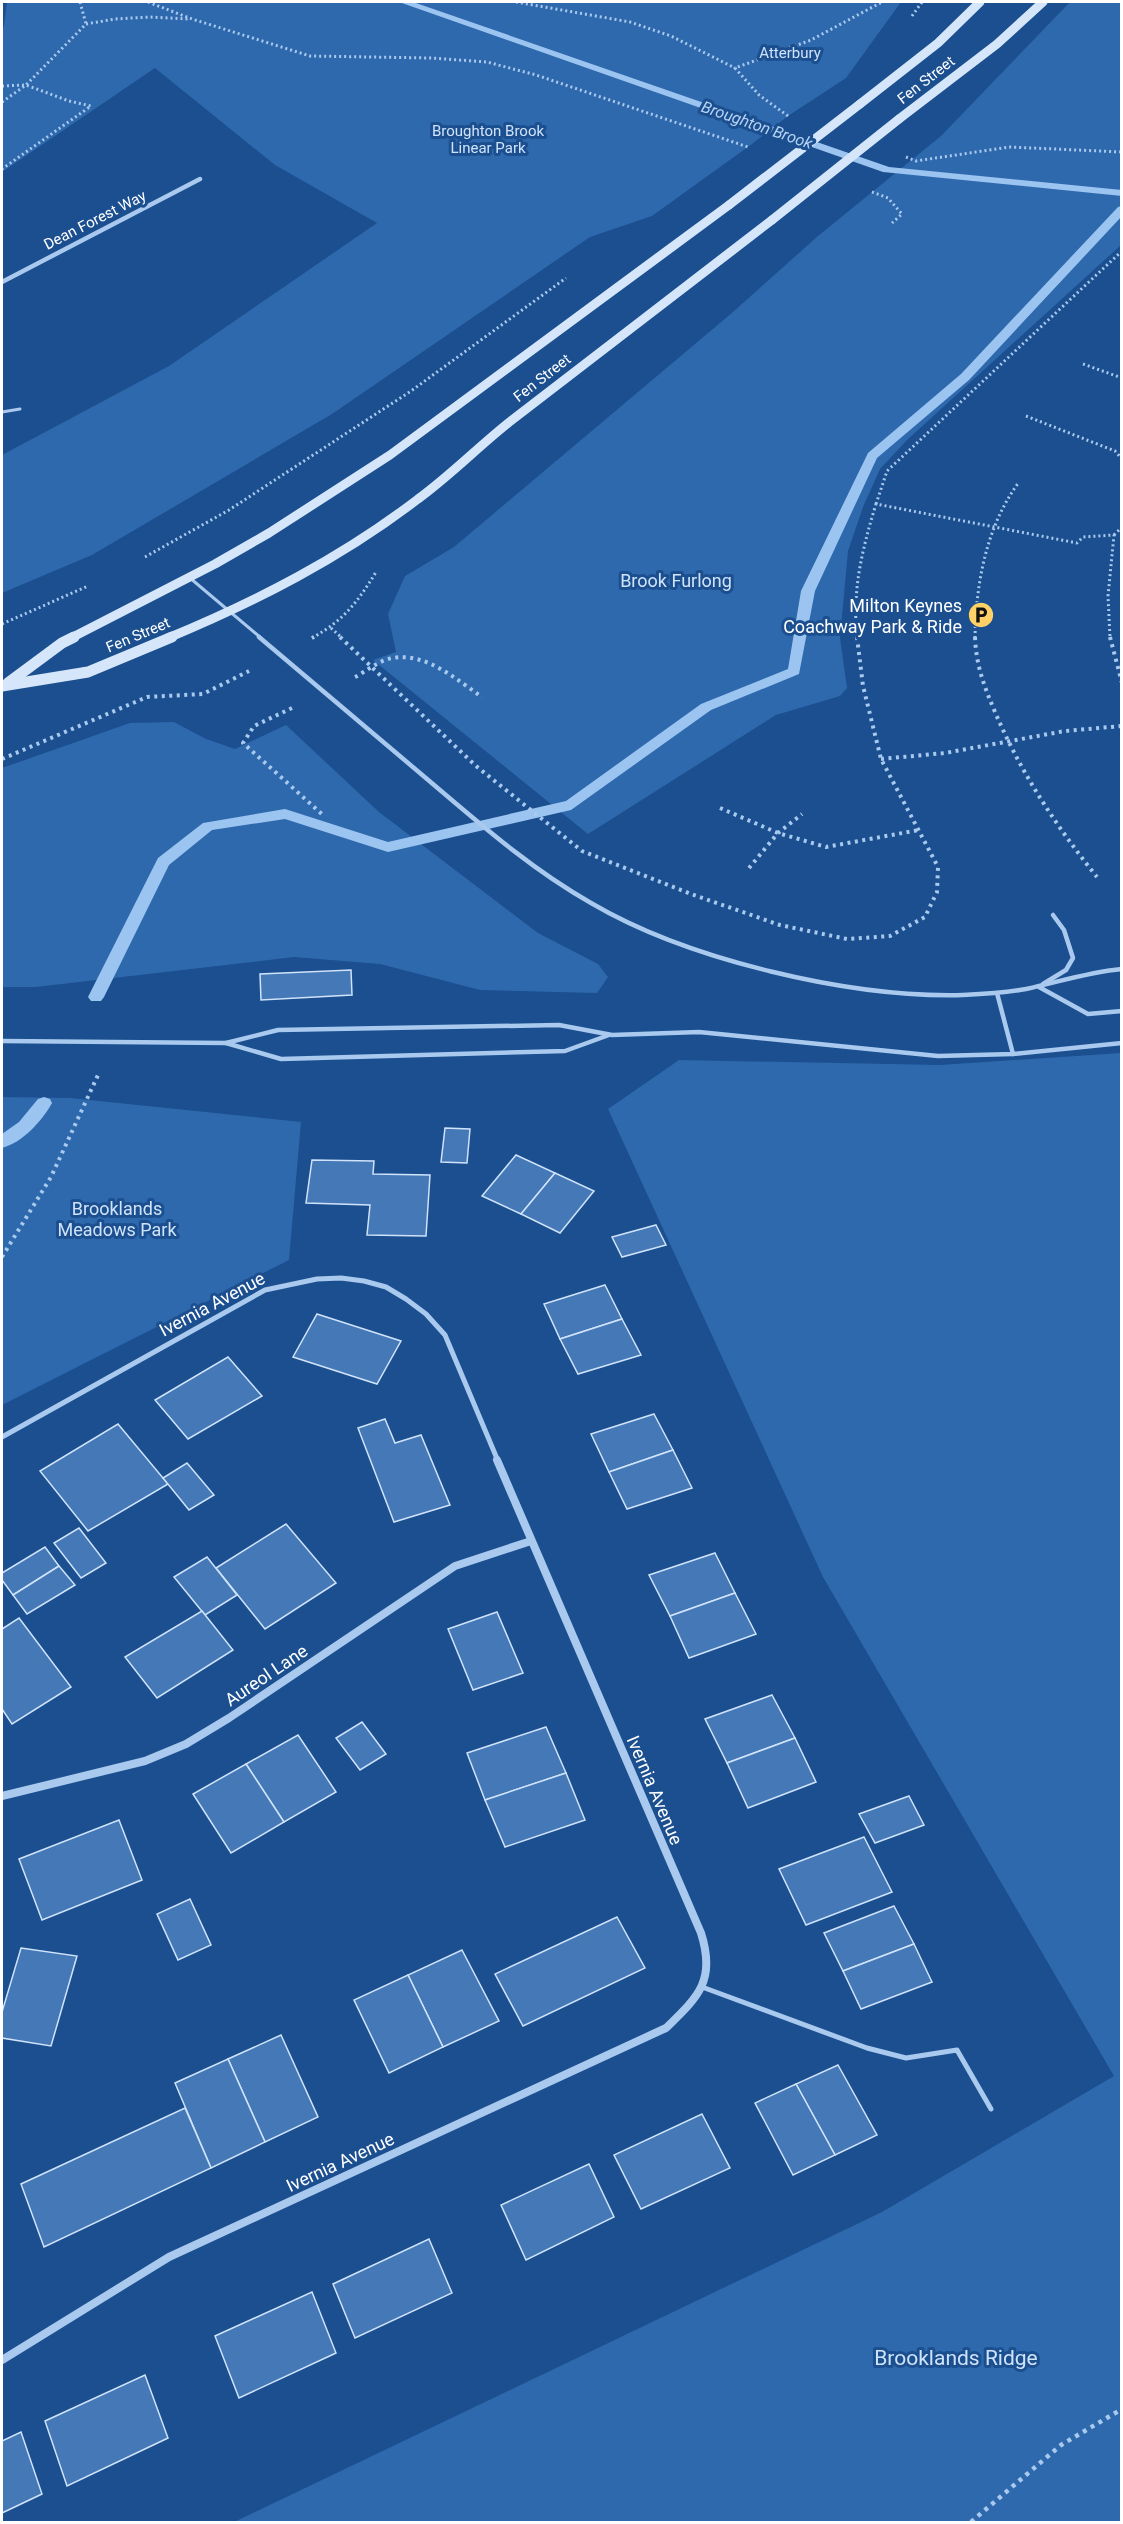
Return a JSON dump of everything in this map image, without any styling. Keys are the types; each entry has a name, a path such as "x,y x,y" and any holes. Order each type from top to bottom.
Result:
{"street":[{"name":"Fen Street","path":"4,685 62,643 190,578 269,533 390,455 729,205 925,56 958,27 980,2"},
{"name":"Fen Street","path":"4,685 87,672 230,612 344,550 420,498 485,441 997,44 1043,2"},
{"name":"Dean Forest Way","path":"2,282 200,179"},
{"name":"Ivernia Avenue","path":"2,1437 265,1290 294,1281 333,1277 384,1286 410,1299 430,1316 445,1335 531,1541 701,1933 709,1958 702,1987 686,2008 666,2028 169,2257 2,2360"},
{"name":"Aureol Lane","path":"2,1796 145,1761 186,1744 229,1718 455,1566 531,1541"}],"lane":[{"path":"2,412 20,409"},
{"path":"190,578 510,849 561,887 618,918 677,943 755,967 844,987 919,994 997,993 1038,987 1098,970 1122,969"},
{"path":"1038,987 1066,970 1073,958 1064,930 1053,915"},
{"path":"1038,987 1088,1014 1122,1011"},
{"path":"997,993 1014,1054"},
{"path":"2,1041 226,1043 289,1029 559,1025 612,1035 699,1032 939,1056 1014,1054 1122,1043"},
{"path":"226,1043 281,1059 565,1051 612,1035"},
{"path":"702,1987 867,2049 906,2058 957,2050 991,2109"}],"path":[{"path":"80,2 86,24"},
{"path":"148,2 192,19 310,56 431,58 487,62 536,75 754,150"},
{"path":"516,2 542,9 585,13 630,22 673,37 735,68 759,95 788,116"},
{"path":"735,68 776,55 815,38 882,2"},
{"path":"2,102 26,85 86,24 115,19 150,17 192,19"},
{"path":"2,86 26,85 69,101 91,106 2,169"},
{"path":"905,157 916,161 1010,147 1122,152"},
{"path":"872,192 888,198 902,214 892,224"},
{"path":"344,550 378,570 351,613 331,628 476,766 582,851 691,894 780,925 847,939 890,936 925,917 937,892 938,867 881,759 863,686 854,609 862,549 887,471 1122,251"},
{"path":"139,560 229,510 411,391 574,272"},
{"path":"1083,364 1122,378"},
{"path":"1026,416 1122,454"},
{"path":"1115,451 1122,459"},
{"path":"1019,482 1002,504 991,526 975,611 978,671 1007,742 1037,798 1066,840 1097,877"},
{"path":"876,504 1077,543 1083,537 1114,535 1122,528"},
{"path":"1114,535 1108,597 1110,644 1122,683"},
{"path":"2,624 99,582"},
{"path":"2,759 147,696 203,694 238,677"},
{"path":"881,759 945,753 1065,731 1122,726"},
{"path":"720,808 778,833 826,847 919,830"},
{"path":"749,868 778,833 802,814"},
{"path":"2,1257 51,1177 113,1041"},
{"path":"971,2523 1061,2445 1122,2409"}],"green space":[{"name":"Broughton Brook Linear Park","path":"7,2 901,2 846,78 788,116 652,216 590,237 332,414 92,555 2,593 2,455 169,366 377,223 275,165 155,68 2,172 2,29"},
{"name":"Brook Furlong","path":"1070,2 1121,2 1121,245 907,440 880,469 863,507 848,551 840,638 847,688 840,696 776,715 588,834 373,660 396,652 388,614 405,576 454,547 733,312 818,236 941,136"},
{"path":"174,722 206,739 235,749 286,725 379,812 538,933 598,964 608,977 597,993 480,990 380,964 294,957 36,987 2,987 2,768 130,723"},
{"name":"Brooklands Ridge","path":"1121,1053 1121,2522 234,2522 882,2212 1114,2076 823,1577 608,1109 679,1060 940,1065"},
{"name":"Brooklands Meadows Park","path":"2,1097 70,1098 301,1122 289,1260 2,1405"}],"building":[{"path":"351,970 352,995 261,1000 260,974"},
{"path":"445,1128 470,1129 467,1163 441,1162"},
{"path":"516,1155 555,1173 521,1214 482,1196"},
{"path":"312,1160 374,1161 373,1174 430,1175 426,1236 367,1235 370,1205 306,1203"},
{"path":"555,1173 594,1191 560,1233 521,1214"},
{"path":"656,1225 666,1245 622,1257 612,1237"},
{"path":"605,1285 622,1319 560,1339 544,1304"},
{"path":"317,1314 401,1341 377,1384 293,1357"},
{"path":"622,1319 641,1355 578,1374 560,1339"},
{"path":"228,1357 262,1396 188,1439 155,1400"},
{"path":"654,1414 673,1450 609,1472 591,1434"},
{"path":"385,1419 395,1443 421,1435 450,1505 394,1522 358,1428"},
{"path":"118,1424 168,1484 88,1531 40,1471"},
{"path":"673,1450 692,1488 627,1509 609,1472"},
{"path":"187,1463 214,1495 189,1510 163,1478"},
{"path":"286,1524 336,1583 265,1629 216,1568"},
{"path":"79,1528 106,1563 81,1578 54,1543"},
{"path":"45,1547 59,1566 13,1595 2,1580 2,1573"},
{"path":"715,1553 735,1593 670,1616 649,1575"},
{"path":"207,1557 237,1595 205,1615 174,1577"},
{"path":"59,1566 75,1585 27,1614 13,1595"},
{"path":"735,1593 756,1634 689,1658 670,1616"},
{"path":"202,1611 233,1650 157,1698 125,1657"},
{"path":"497,1612 523,1673 473,1690 448,1629"},
{"path":"19,1618 71,1687 12,1724 2,1709 2,1629"},
{"path":"772,1695 795,1738 727,1763 705,1719"},
{"path":"362,1722 386,1754 360,1770 336,1738"},
{"path":"546,1727 566,1773 485,1800 467,1753"},
{"path":"298,1735 336,1792 284,1822 246,1764"},
{"path":"795,1738 816,1782 748,1808 727,1763"},
{"path":"246,1764 284,1822 231,1853 193,1794"},
{"path":"566,1773 585,1820 505,1847 485,1800"},
{"path":"909,1796 924,1825 875,1843 859,1814"},
{"path":"119,1820 142,1880 42,1920 19,1859"},
{"path":"864,1837 892,1892 806,1925 779,1869"},
{"path":"190,1899 211,1945 178,1960 157,1914"},
{"path":"894,1906 914,1944 843,1971 824,1933"},
{"path":"617,1917 645,1968 523,2026 495,1974"},
{"path":"914,1944 932,1982 861,2009 843,1971"},
{"path":"21,1948 77,1956 51,2046 2,2038 2,2012"},
{"path":"462,1950 499,2021 443,2047 408,1975"},
{"path":"408,1975 443,2047 389,2073 354,2000"},
{"path":"281,2035 318,2117 265,2142 228,2059"},
{"path":"228,2059 265,2142 211,2168 175,2083"},
{"path":"838,2065 877,2135 835,2155 796,2084"},
{"path":"796,2084 835,2155 793,2175 755,2103"},
{"path":"185,2108 211,2168 44,2247 21,2184"},
{"path":"702,2114 730,2168 641,2209 614,2155"},
{"path":"589,2164 614,2217 526,2260 501,2205"},
{"path":"429,2239 452,2293 355,2338 333,2284"},
{"path":"312,2292 336,2353 239,2398 215,2336"},
{"path":"145,2375 168,2438 67,2486 45,2421"},
{"path":"21,2432 42,2494 2,2513 2,2441"}],"waterway":[{"name":"Broughton Brook","path":"404,2 887,170 1122,193"},
{"path":"96,997 163,862 208,826 285,814 388,847 571,805 706,707 794,671 808,591 872,456 965,377 1122,209"},
{"path":"2,1142 25,1126 44,1103"}],"place":[{"name":"Milton Keynes Coachway Park & Ride","path":"981,615"}],"park label":[{"name":"Atterbury","path":"790,53"}]}
